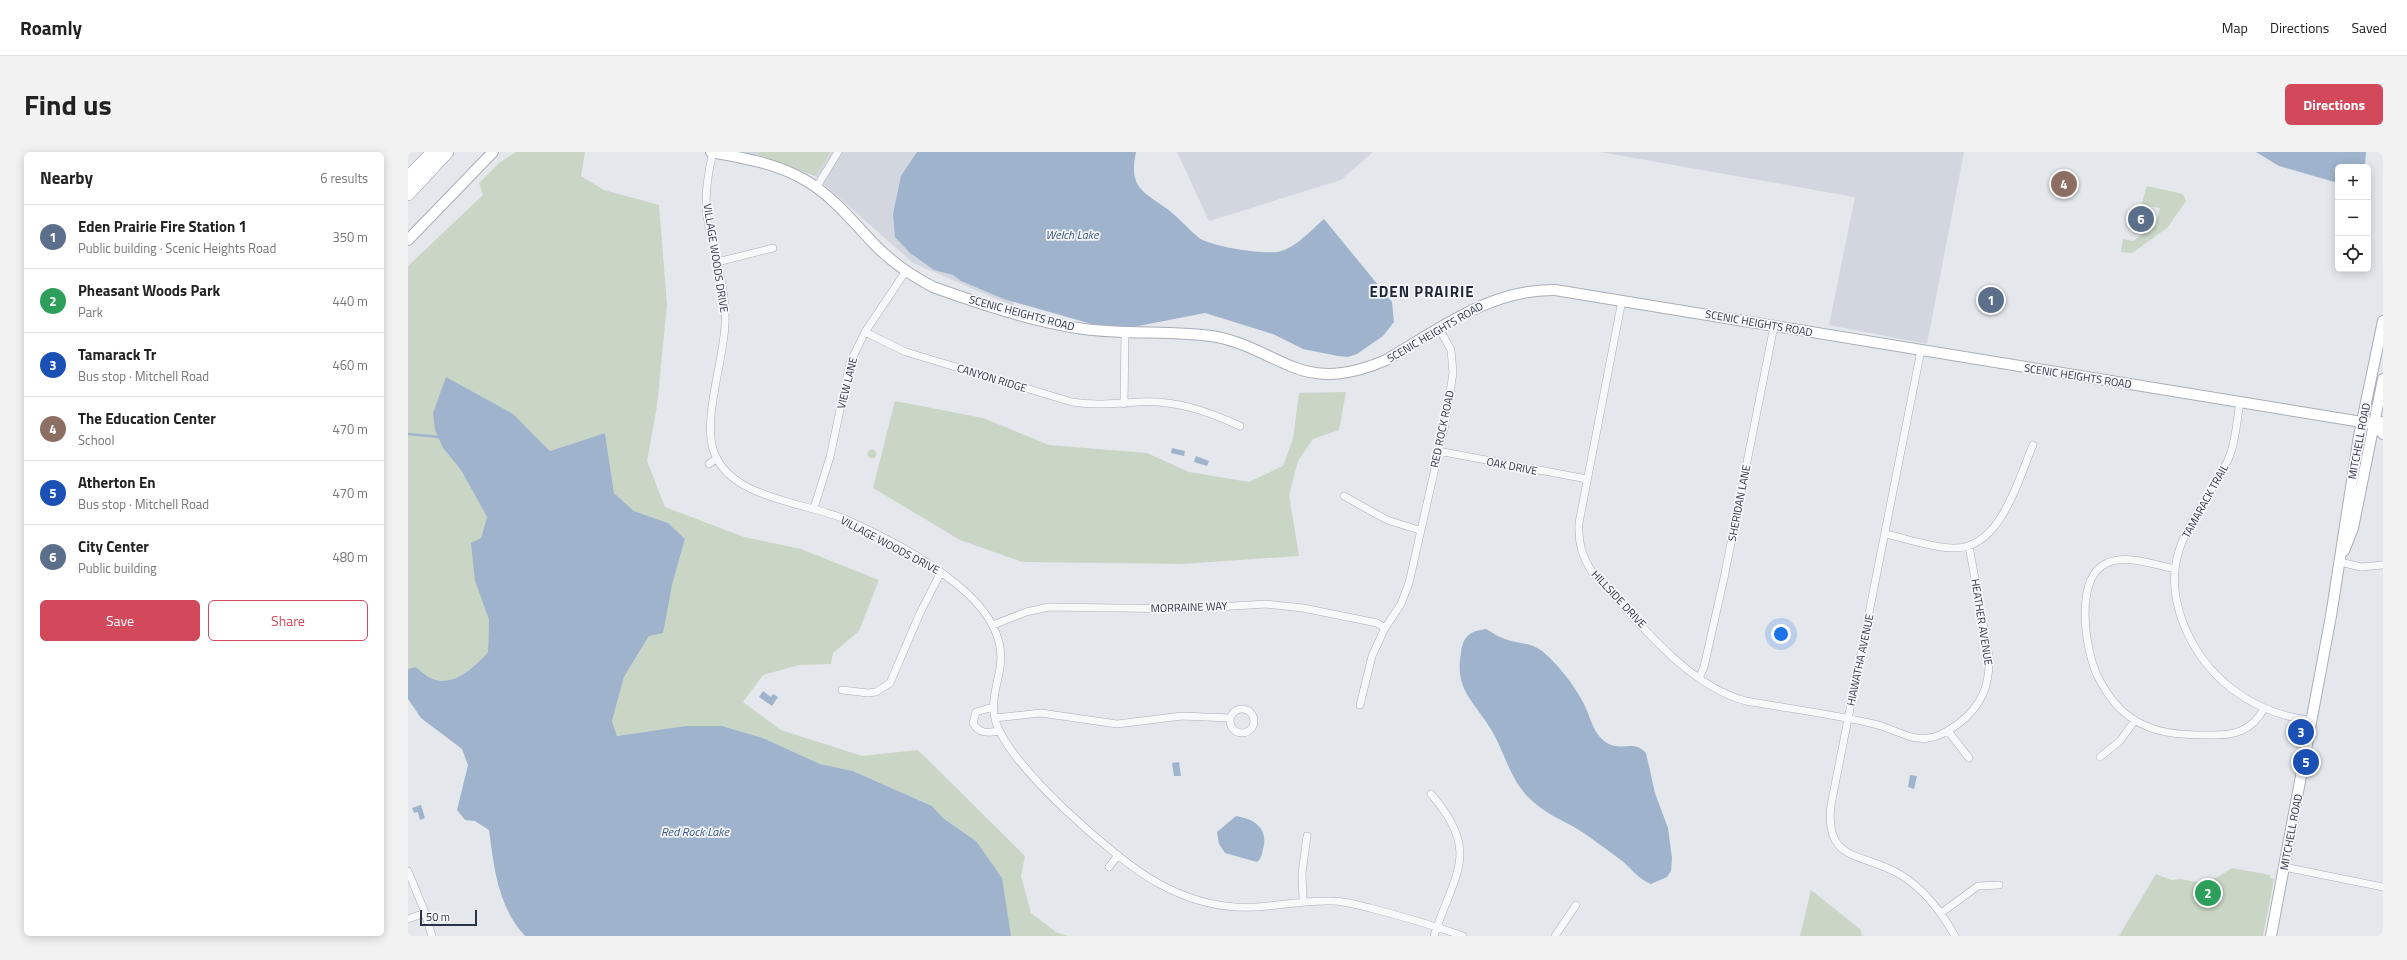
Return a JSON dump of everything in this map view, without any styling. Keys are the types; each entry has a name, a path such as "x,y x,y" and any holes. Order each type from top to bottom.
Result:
{"highway":[{"path":"408,178 433,152"},
{"path":"408,194 447,152"}],"street":[{"path":"408,240 493,152"},
{"name":"SCENIC HEIGHTS ROAD","path":"712,152 772,165 792,173 816,188 886,255 906,271 933,287 1041,320 1085,329 1125,333 1217,337 1242,345 1307,372 1340,374 1354,372 1386,360 1484,304 1522,292 1555,290 2362,422 2378,423"},
{"name":"VILLAGE WOODS DRIVE","path":"712,152 706,201 724,294 726,325 711,419 712,442 718,458 730,475 751,490 814,508 848,520 941,572 979,605 993,625 999,642 1001,658 993,707 999,731 1009,746 1057,802 1118,855 1156,882 1198,902 1220,906 1243,908 1303,901 1336,901 1402,916 1463,936"},
{"path":"816,188 838,152"},
{"path":"717,262 773,248"},
{"name":"VIEW LANE","path":"814,508 830,457 850,363 865,332 906,271"},
{"name":"HILLSIDE DRIVE","path":"1622,300 1587,479 1578,535 1585,561 1592,572 1666,650 1718,692 1738,699 1848,718"},
{"name":"MITCHELL ROAD","path":"2271,936 2340,562 2343,526 2362,422 2383,321"},
{"name":"SHERIDAN LANE","path":"1699,678 1704,667 1724,578 1774,326"},
{"name":"RED ROCK ROAD","path":"1360,705 1372,656 1385,628 1401,604 1409,583 1419,530 1448,407 1454,365 1451,350 1440,330"},
{"name":"CANYON RIDGE","path":"865,332 906,352 1059,399 1098,405 1158,402 1177,404 1213,414 1240,426"},
{"path":"1124,404 1125,333"},
{"name":"HIAWATHA AVENUE","path":"1922,350 1848,718 1830,812 1830,828 1832,837 1840,848 1850,856 1881,865 1911,882 1932,901 1941,913 1954,936"},
{"name":"MITCHELL ROAD","path":"2340,562 2353,528 2378,423 2383,379"},
{"name":"TAMARACK TRAIL","path":"2240,402 2230,455 2189,526 2179,552 2176,569 2175,592 2178,609 2194,647 2206,665 2237,694 2264,708 2286,716 2311,720"},
{"path":"2378,423 2383,434"},
{"path":"1886,534 1945,547 1961,548 1969,546 1985,538 2002,517 2033,445"},
{"name":"OAK DRIVE","path":"1438,451 1587,479"},
{"path":"709,464 718,458"},
{"path":"1344,496 1387,520 1419,530"},
{"name":"HEATHER AVENUE","path":"1848,718 1892,728 1916,738 1927,739 1948,731 1974,710 1987,685 1989,656 1969,546"},
{"path":"2176,569 2117,560 2107,563 2098,569 2087,588 2085,606 2086,624 2096,673 2115,704 2135,720 2157,730 2170,733 2222,736 2244,731 2253,724 2264,708"},
{"path":"2340,562 2361,567 2383,565"},
{"path":"842,690 876,692 890,683 920,613 941,572"},
{"name":"MORRAINE WAY","path":"993,625 1026,612 1049,607 1186,609 1266,604 1303,608 1377,623 1385,628"},
{"path":"993,707 976,712 973,723 978,730 983,732 999,731"},
{"path":"995,718 1041,713 1117,724 1182,716 1230,718"},
{"path":"2100,757 2120,741 2135,720"},
{"path":"1948,731 1968,758"},
{"path":"1431,794 1448,814 1454,825 1460,849 1457,873 1434,936"},
{"path":"1303,901 1302,873 1307,836"},
{"path":"1109,867 1118,855"},
{"path":"2284,867 2383,887"},
{"path":"408,871 425,913 432,936"},
{"path":"1941,913 1978,886 1999,885"},
{"path":"1555,936 1576,906"},
{"path":"408,919 425,913"}],"shaded area":[{"path":"742,152 1043,152 1013,306 913,263 815,176 758,155"},
{"path":"1177,152 1373,152 1341,180 1209,221"},
{"path":"1600,152 1964,152 1927,344 1829,325 1855,197"}],"green space":[{"path":"516,152 585,152 581,176 604,190 659,205 667,305 657,406 647,461 665,507 744,537 801,549 879,580 859,631 833,653 831,664 799,665 763,675 743,702 781,730 862,756 918,750 1025,856 1021,876 1031,913 1056,932 1067,936 1011,936 1004,896 976,841 943,818 932,806 853,771 820,764 763,738 722,726 685,726 617,736 612,721 624,677 649,636 672,585 685,539 668,523 634,511 614,493 605,433 550,451 524,425 443,448 461,470 487,517 481,538 475,581 489,620 488,652 471,669 457,678 449,680 441,681 433,679 415,667 408,669 408,266 483,195 479,183 499,163"},
{"path":"760,152 830,152 815,176 758,155"},
{"path":"2147,186 2183,194 2186,201 2167,228 2132,253 2121,252 2123,239 2133,241 2156,224 2160,208 2141,205"},
{"path":"1346,392 1339,430 1313,439 1298,461 1289,495 1299,556 1182,564 1022,562 960,540 873,488 895,401 983,418 1049,445 1147,453 1189,472 1249,482 1283,466 1293,439 1299,393"},
{"path":"872,449 877,454 872,459 867,454"},
{"path":"2232,868 2270,875 2270,878 2274,879 2263,936 2119,936 2156,874 2171,880 2181,879 2202,883 2218,877"},
{"path":"1811,890 1860,929 1862,936 1800,936"}],"water":[{"name":"Welch Lake","path":"917,152 1136,152 1134,174 1136,182 1146,194 1170,211 1199,238 1215,244 1237,249 1260,252 1277,252 1284,250 1296,243 1324,219 1392,302 1394,322 1383,336 1357,354 1348,357 1303,349 1273,334 1205,313 1133,327 1106,328 1004,299 961,281 953,275 934,270 910,253 895,237 893,214 901,176"},
{"path":"2256,152 2366,152 2365,164 2335,164 2335,182 2279,166"},
{"name":"Red Rock Lake","path":"446,377 513,414 550,451 605,433 614,493 634,511 668,523 685,539 672,585 663,633 649,636 624,677 612,721 617,736 685,726 722,726 763,738 820,764 853,771 932,806 943,818 976,841 1002,878 1011,936 525,936 516,925 503,900 495,873 489,830 475,821 465,820 457,810 468,765 462,749 421,718 408,699 408,669 415,667 433,679 441,681 449,680 457,678 471,669 488,652 489,620 475,581 471,543 481,538 487,517 461,470 443,448 435,430 433,413"},
{"path":"1172,448 1185,451 1184,456 1171,453"},
{"path":"1196,456 1209,461 1207,466 1194,462"},
{"path":"1486,629 1502,638 1533,646 1542,651 1560,669 1576,690 1584,704 1595,730 1602,739 1612,745 1637,747 1646,753 1655,793 1668,828 1672,858 1671,871 1667,877 1651,884 1646,882 1621,860 1590,837 1534,803 1522,790 1512,774 1492,731 1468,695 1460,677 1461,653 1466,638 1468,635 1476,631"},
{"path":"763,691 771,697 773,694 778,697 772,706 759,697"},
{"path":"1179,762 1181,776 1174,776 1172,763"},
{"path":"1910,775 1917,776 1914,789 1908,787"},
{"path":"421,805 425,818 420,820 418,812 414,813 412,808"},
{"path":"1236,816 1249,819 1262,830 1264,835 1263,851 1257,862 1225,853 1219,844 1217,832"}],"waterway":[{"path":"408,434 440,437"}],"place":[{"name":"The Education Center","path":"2064,184"},
{"name":"City Center","path":"2141,219"},
{"name":"Eden Prairie Fire Station 1","path":"1991,300"},
{"name":"Tamarack Tr","path":"2301,732"},
{"name":"Atherton En","path":"2306,762"},
{"name":"Pheasant Woods Park","path":"2208,893"}],"district":[{"name":"EDEN PRAIRIE","path":"1422,291"}]}
